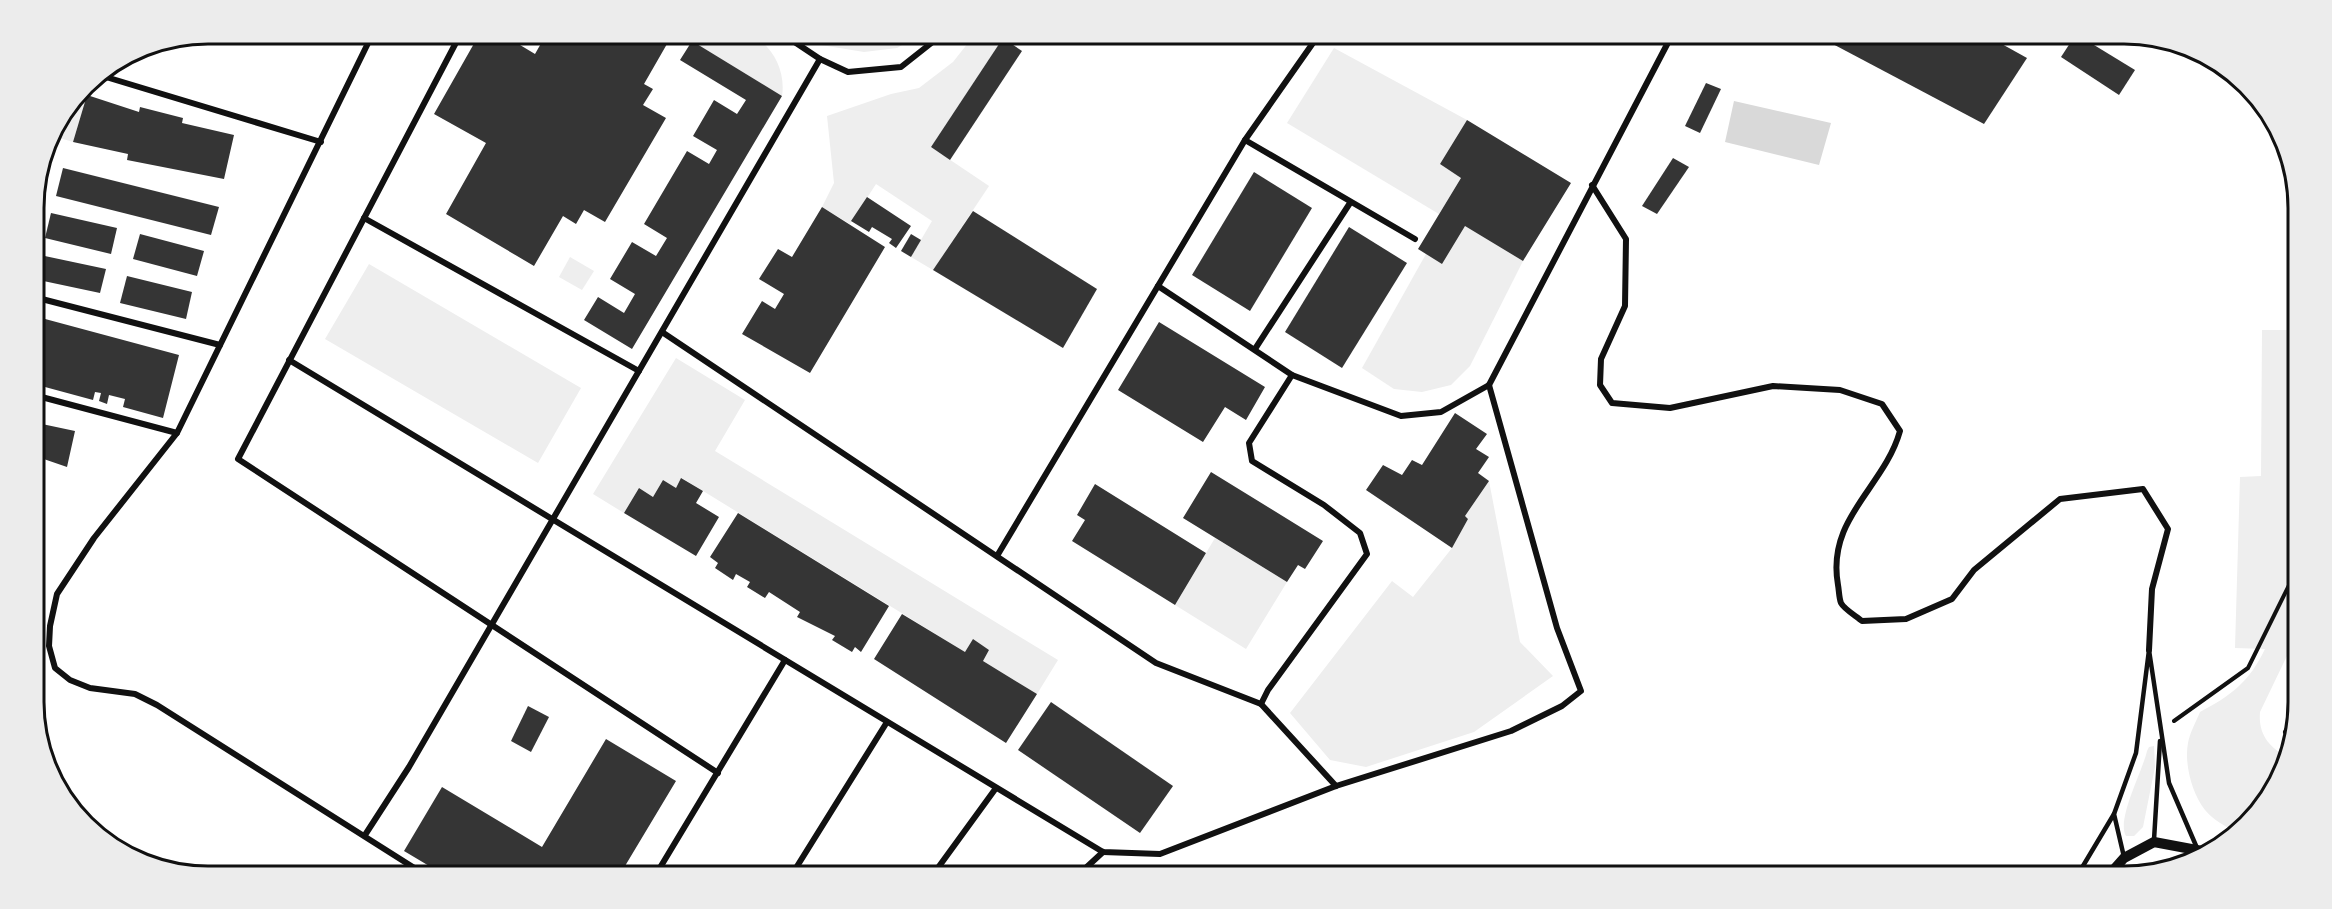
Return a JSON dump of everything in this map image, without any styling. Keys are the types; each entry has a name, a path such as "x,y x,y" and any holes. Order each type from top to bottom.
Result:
{"street":[{"path":"368,44 177,433 94,538 57,594 49,646 55,668 70,680 90,688 135,694 157,705 412,866"},
{"path":"455,44 238,459 718,772"},
{"path":"798,44 820,59 848,72 901,66 930,44"},
{"path":"997,556 1245,140 1312,44"},
{"path":"1158,286 1292,375 1401,416 1441,412 1489,385 1666,44"},
{"path":"365,835 409,767 820,59"},
{"path":"107,77 321,142"},
{"path":"1245,140 1415,239"},
{"path":"1592,185 1626,239 1625,306 1601,359 1600,385 1612,403 1670,408 1773,386 1840,390 1882,404 1900,431 1894,450 1852,511 1836,556 1834,564 1841,604 1862,621 1906,619 1952,599 1974,570 2060,500 2143,489 2168,529 2152,589 2149,650"},
{"path":"1255,349 1350,203"},
{"path":"364,218 639,371"},
{"path":"44,300 220,345"},
{"path":"662,332 1156,663 1261,704 1336,786"},
{"path":"289,360 1102,852 1160,854 1336,786 1510,730 1562,706 1581,691 1557,628 1489,385"},
{"path":"1261,704 1268,690 1367,554 1360,534 1351,526 1324,505 1252,461 1249,443 1292,375"},
{"path":"44,398 177,433"},
{"path":"661,866 785,660"},
{"path":"797,866 887,722"},
{"path":"940,866 996,788"},
{"path":"2118,865 2124,858 2154,842 2198,849"},
{"path":"1088,866 1102,852"}],"lane":[{"path":"2149,650 2169,783 2199,848"},
{"path":"2084,865 2114,814 2136,753 2149,650"},
{"path":"2154,842 2161,729"},
{"path":"2114,814 2124,858"}],"path":[{"path":"2161,729 2248,668 2288,587"}],"shaded area":[{"path":"696,44 764,44 780,68 782,96"},
{"path":"815,44 904,44 897,48 864,52"},
{"path":"967,44 999,44 931,147 989,186 933,270 911,257 932,221 876,184 850,224 822,207 834,183 827,116 891,94 919,88 953,62"},
{"path":"1334,48 1467,120 1440,164 1461,178 1439,214 1287,123"},
{"path":"86,98 73,142 59,138"},
{"path":"1734,101 1831,123 1819,165 1725,142"},
{"path":"1465,226 1523,261 1470,366 1451,385 1422,392 1394,389 1362,368 1426,254"},
{"path":"570,257 594,271 582,290 559,277"},
{"path":"369,264 581,388 538,463 325,339"},
{"path":"2262,330 2288,330 2288,654 2260,712 2263,734 2280,753 2272,774 2255,801 2229,828 2212,817 2196,796 2190,778 2187,751 2190,735 2200,712 2221,700 2246,679 2265,649 2235,648 2240,477 2261,476"},
{"path":"676,358 745,400 715,451 1058,660 1037,694 983,661 989,650 973,640 965,652 682,478 676,488 663,480 653,497 639,488 624,513 593,494"},
{"path":"1489,481 1520,642 1553,676 1474,732 1366,767 1330,760 1290,713 1392,581 1413,597 1452,548 1468,519 1465,516"},
{"path":"1215,538 1287,582 1246,649 1175,605"},
{"path":"2154,746 2155,767 2143,827 2134,836 2126,836 2124,819 2127,807 2147,751 2149,747"}],"building":[{"path":"474,44 518,44 535,54 541,44 667,44 644,84 653,89 643,105 666,118 605,222 584,210 576,224 563,216 534,266 446,214 486,143 434,114"},
{"path":"690,44 697,44 782,96 632,349 584,320 598,297 624,313 635,294 610,279 632,242 656,256 667,238 644,224 687,151 709,164 717,150 693,136 714,100 737,114 746,100 680,60"},
{"path":"999,44 1012,44 1022,51 950,160 931,147"},
{"path":"1833,44 2002,44 2027,58 1984,124"},
{"path":"2069,44 2092,44 2135,70 2119,95 2061,57"},
{"path":"1706,83 1721,89 1700,133 1685,126"},
{"path":"89,95 139,112 140,107 183,118 182,123 234,135 224,179 127,160 128,154 73,142"},
{"path":"1467,120 1571,183 1523,261 1465,226 1442,264 1418,249 1461,178 1440,164"},
{"path":"1673,158 1689,167 1657,214 1642,206"},
{"path":"63,168 219,207 211,235 56,196"},
{"path":"1254,172 1312,208 1250,311 1192,275"},
{"path":"867,197 911,226 896,248 889,243 892,239 872,227 869,232 851,221"},
{"path":"822,207 885,247 810,373 742,334 762,301 775,309 784,294 759,279 778,249 792,257"},
{"path":"973,211 1097,289 1063,348 933,270"},
{"path":"51,213 117,228 111,254 45,238"},
{"path":"1349,227 1407,263 1342,368 1285,332"},
{"path":"140,234 204,251 197,276 133,259"},
{"path":"911,234 921,240 911,257 901,251"},
{"path":"44,256 106,269 100,293 44,281"},
{"path":"127,276 192,292 186,319 120,303"},
{"path":"44,319 179,355 163,418 123,407 125,399 109,395 107,404 99,401 101,393 95,392 93,400 44,387"},
{"path":"1159,322 1265,387 1246,420 1225,407 1203,442 1118,390"},
{"path":"1455,413 1487,434 1476,449 1489,457 1478,473 1489,481 1465,516 1468,519 1452,548 1366,490 1383,465 1402,475 1412,460 1422,465"},
{"path":"44,424 75,431 67,467 44,459"},
{"path":"1211,472 1323,541 1305,569 1298,565 1287,582 1183,518"},
{"path":"681,478 703,491 696,503 719,517 696,556 624,513 639,488 653,497 663,480 676,488"},
{"path":"1095,484 1206,553 1175,605 1072,541 1085,520 1077,515"},
{"path":"738,513 889,606 861,652 855,647 852,652 832,640 835,636 797,617 800,612 769,592 765,598 747,587 750,582 736,574 733,580 715,568 718,563 710,557"},
{"path":"902,614 965,652 973,639 989,650 983,661 1037,694 1006,743 874,659"},
{"path":"1051,702 1173,786 1140,833 1018,750"},
{"path":"528,706 549,717 531,752 511,741"},
{"path":"606,739 676,781 625,866 429,866 404,851 442,787 542,847"}]}
